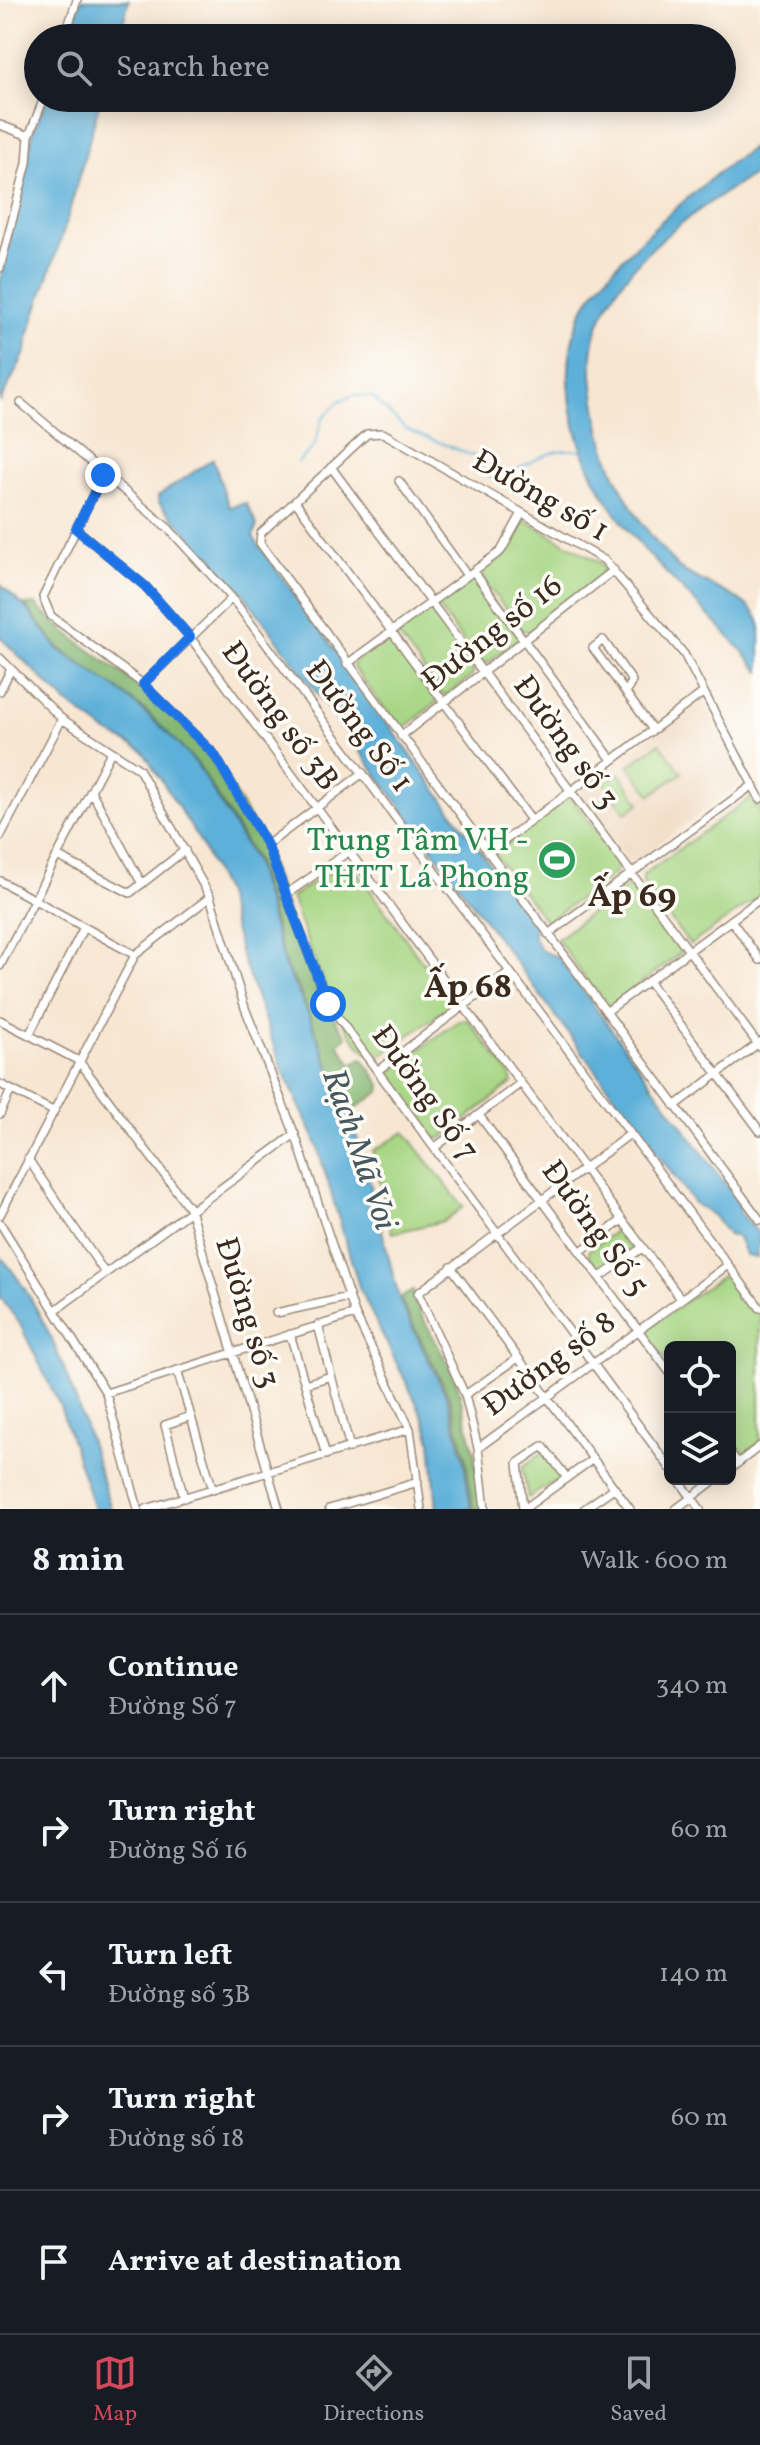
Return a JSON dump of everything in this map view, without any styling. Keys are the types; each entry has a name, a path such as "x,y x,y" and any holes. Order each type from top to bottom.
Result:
{"street":[{"path":"69,24 77,0"},
{"path":"0,268 27,163 29,136 38,112"},
{"path":"0,125 29,136"},
{"name":"Đường Số 1","path":"21,403 169,529 232,598 760,1308"},
{"name":"Đường số 1","path":"347,664 260,543 263,530 367,434 383,433 604,560 684,654 760,799"},
{"name":"Đường số 3","path":"331,467 759,1045"},
{"path":"76,529 103,475"},
{"name":"Đường số 3","path":"399,481 525,640 612,760"},
{"path":"295,501 531,820"},
{"path":"522,513 501,551 347,664 760,1220"},
{"name":"Đường Số 7","path":"76,529 43,597 51,616 143,684 214,754 267,845 328,1004 664,1460"},
{"name":"Đường số 3B","path":"76,529 145,586 190,637 681,1299"},
{"name":"Đường số 16","path":"401,736 614,570"},
{"path":"143,684 232,598"},
{"path":"626,693 632,681 603,640 593,648 653,730"},
{"path":"0,658 62,719 139,769 210,897 245,1008 295,1134 355,1314 410,1429 421,1509"},
{"path":"0,691 10,671"},
{"path":"488,853 704,692"},
{"path":"0,837 62,719"},
{"path":"0,966 111,752"},
{"path":"267,845 363,773"},
{"path":"548,934 753,785"},
{"path":"91,791 142,884"},
{"path":"57,856 130,893 185,850"},
{"path":"285,895 348,852"},
{"path":"0,881 135,955"},
{"path":"0,1215 135,955 210,897"},
{"path":"606,1012 760,899"},
{"path":"731,920 760,960"},
{"path":"29,1035 84,927"},
{"path":"377,1071 509,972"},
{"path":"648,981 760,1131"},
{"name":"Đường số 3","path":"0,1020 79,1061 190,1209 279,1509"},
{"path":"675,1106 759,1045"},
{"path":"434,1148 521,1083"},
{"path":"0,1084 53,1111"},
{"path":"0,1114 11,1090"},
{"name":"Đường Số 5","path":"479,1115 664,1365"},
{"path":"57,1309 295,1134"},
{"path":"485,1509 478,1448 465,1395 418,1293 630,1134"},
{"path":"28,1159 105,1273"},
{"path":"581,1251 622,1220"},
{"path":"0,1223 57,1309 106,1393 138,1509"},
{"path":"600,1277 642,1248"},
{"name":"Đường số 8","path":"478,1448 728,1265"},
{"path":"451,1267 630,1509"},
{"path":"276,1313 349,1297"},
{"path":"106,1393 355,1314"},
{"path":"318,1325 350,1448"},
{"path":"290,1334 326,1455"},
{"path":"465,1395 518,1358"},
{"path":"177,1370 213,1490"},
{"path":"305,1384 331,1376"},
{"path":"184,1498 165,1425 191,1416"},
{"path":"146,1509 410,1429"},
{"path":"567,1478 543,1446 518,1463 524,1509 567,1478 593,1459"},
{"path":"736,1460 738,1463 760,1446"},
{"path":"329,1509 418,1482"},
{"path":"683,1485 700,1509"},
{"path":"676,1509 708,1485"},
{"path":"584,1509 614,1488"},
{"path":"366,1498 369,1509"}],"shaded area":[{"path":"699,699 703,701 740,771 740,783 635,862 628,862 577,792"}],"green space":[{"path":"526,521 599,562 604,569 599,578 529,632 520,629 481,576 485,567 502,553 517,528"},
{"path":"473,575 520,638 486,664 478,662 436,604"},
{"path":"35,604 56,624 175,715 213,759 259,838 309,970 347,1037 338,1044 352,1064 362,1058 381,1085 380,1092 348,1113 299,989 286,967 256,860 198,764 145,710 59,648 25,605"},
{"path":"429,608 474,668 472,676 447,695 442,694 397,634 397,630"},
{"path":"387,638 396,641 439,700 405,728 398,726 353,667 354,662"},
{"path":"660,743 682,773 651,795 629,766"},
{"path":"619,773 640,803 626,813 604,783"},
{"name":"Trung Tâm VH - THTT Lá Phong","path":"570,796 619,861 615,874 546,922 494,854"},
{"path":"750,798 760,810 760,896 690,945 643,884 643,875"},
{"path":"346,862 352,865 450,1000 449,1007 377,1058 364,1050 350,1034 338,1012 314,961 291,897"},
{"path":"632,886 639,890 682,952 612,1005 605,1006 557,939 623,888"},
{"path":"467,1019 510,1074 512,1083 442,1138 434,1139 391,1082 389,1072 457,1022"},
{"path":"405,1132 463,1207 444,1221 392,1233 373,1151"},
{"path":"619,1228 625,1230 634,1247 607,1268 599,1270 589,1257 589,1250"},
{"path":"725,1274 760,1315 760,1442 741,1456 736,1452 736,1341 664,1341 664,1358 646,1333 647,1328"},
{"path":"413,1291 415,1303 456,1379 474,1452 482,1509 473,1509 465,1454 449,1396 400,1298"},
{"path":"542,1453 560,1478 528,1498 522,1467"}],"water":[{"path":"81,0 129,0 123,24 73,24"},
{"path":"41,112 97,112 26,351 0,402 0,281 33,132"},
{"path":"760,143 760,171 710,202 660,241 619,287 604,312 594,340 592,367 601,434 624,493 646,529 673,562 694,577 735,597 755,614 760,624 760,672 661,568 607,500 595,480 577,434 569,386 569,361 581,314 611,272 689,196"},
{"path":"213,459 229,507 246,503 257,525 253,537 534,925 534,937 540,950 558,957 737,1200 740,1213 760,1235 757,1258 746,1256 738,1237 728,1235 714,1216 694,1203 239,588 158,502 158,496"},
{"name":"Rạch Mã Voi","path":"0,584 28,610 58,649 119,690 168,733 197,764 254,860 285,967 306,1008 362,1151 400,1302 447,1397 463,1455 471,1509 437,1509 431,1441 424,1418 360,1290 316,1142 282,1068 241,955 224,891 199,840 143,751 105,731 65,701 0,637"},
{"path":"0,1256 37,1309 53,1341 80,1410 111,1509 94,1509 60,1406 20,1324 0,1297"}],"waterway":[{"path":"298,462 314,447 322,419 339,401 354,395 372,397 406,429 476,457 485,473 495,479 547,454 582,451"}],"place":[{"name":"Trung Tâm VH - THTT Lá Phong","path":"557,860"}],"district":[{"name":"Ấp 69","path":"632,897"},
{"name":"Ấp 68","path":"468,988"}],"route":[{"path":"103,475 76,529 121,563 190,637 143,684 214,754 267,845 328,1004"}]}
